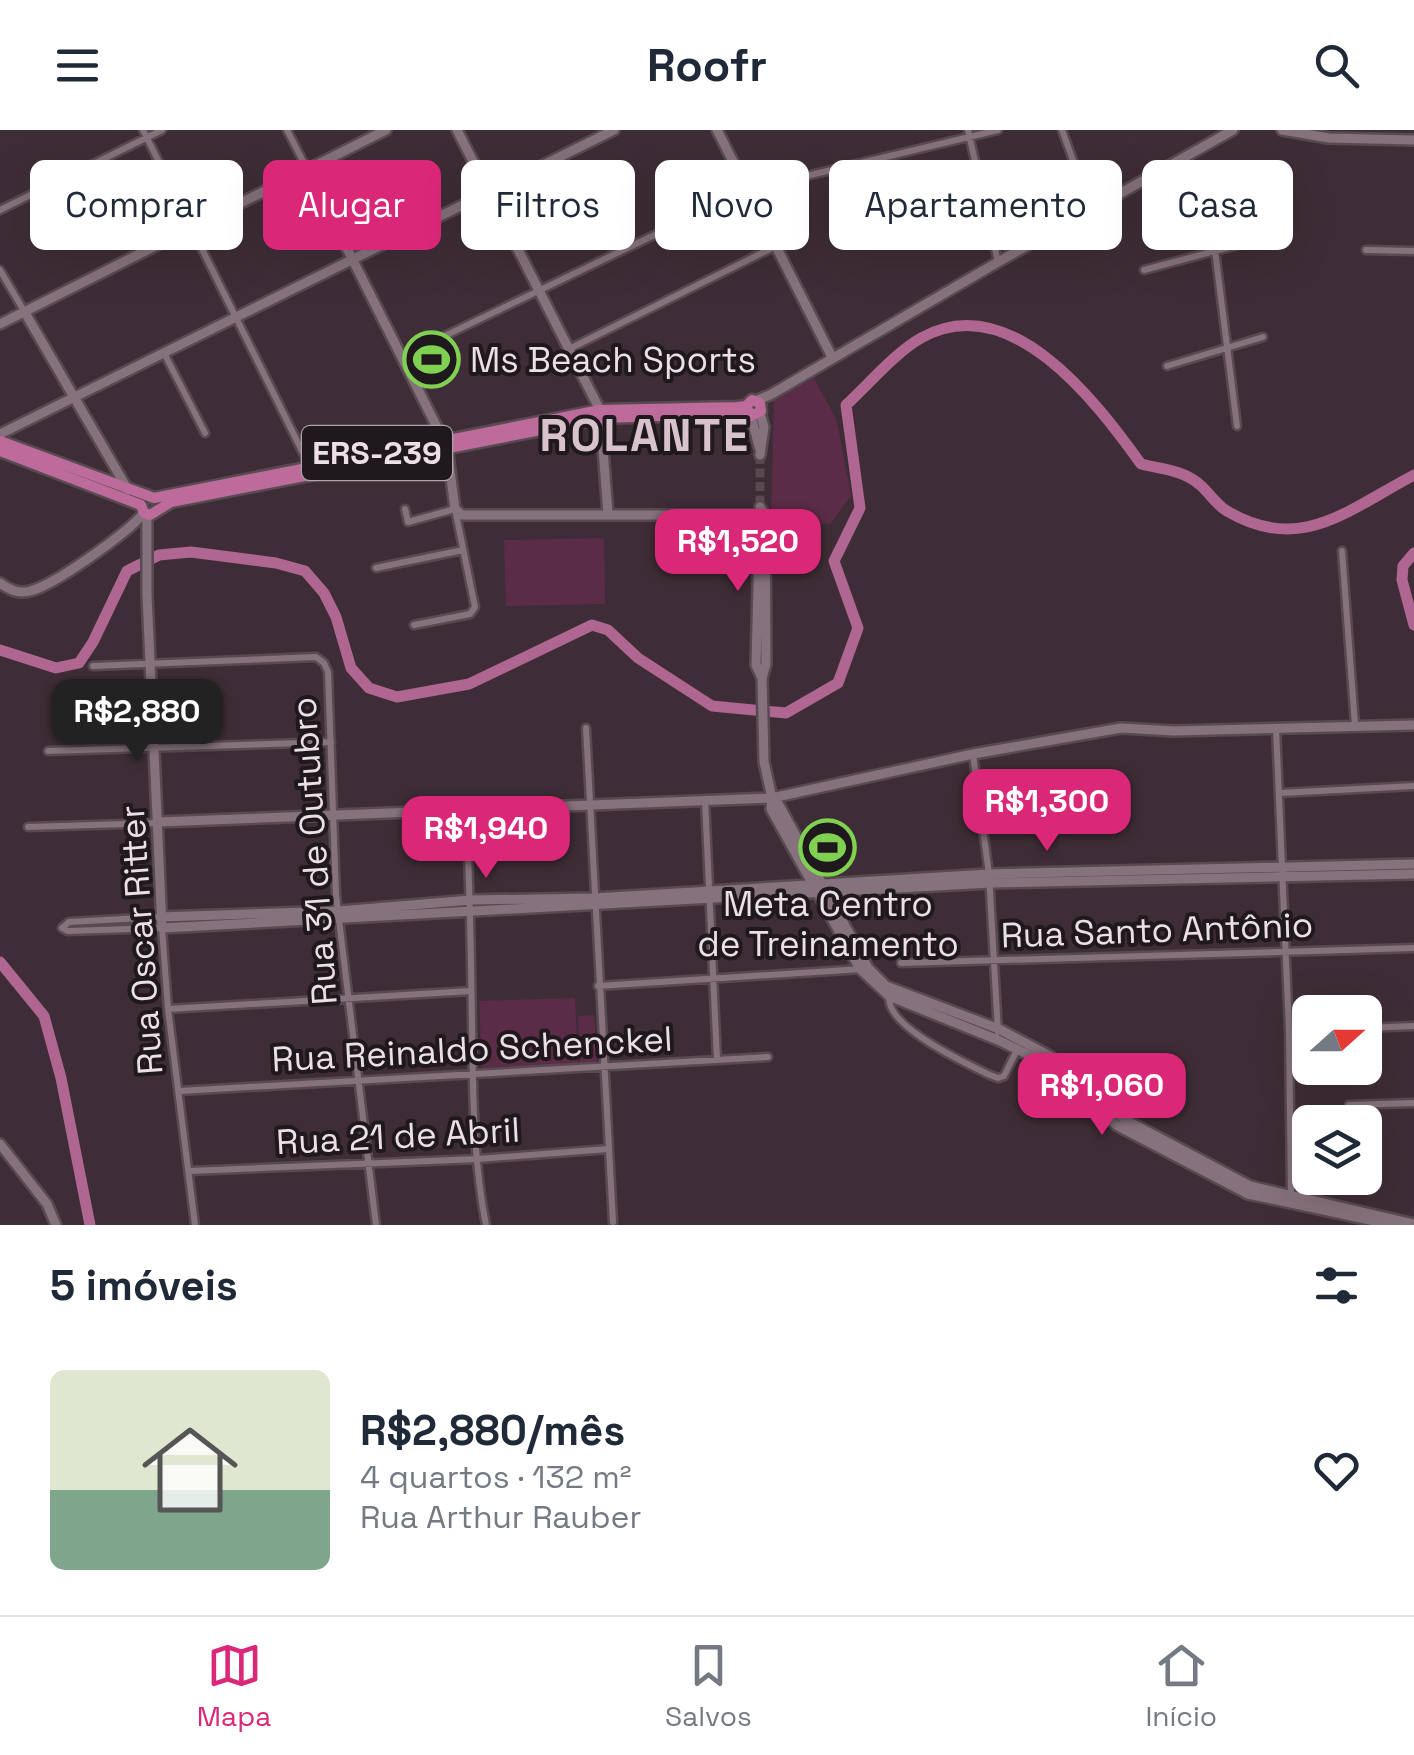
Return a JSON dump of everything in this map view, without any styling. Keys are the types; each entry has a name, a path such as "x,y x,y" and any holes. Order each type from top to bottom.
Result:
{"main road":[{"path":"325,160 386,130"},
{"path":"457,130 472,160"},
{"path":"554,160 614,130"},
{"path":"717,130 732,160"},
{"path":"1178,160 1233,130"},
{"path":"1282,130 1325,138 1414,140"},
{"path":"1325,138 1343,130"},
{"path":"0,437 461,206"},
{"path":"0,324 145,250"},
{"path":"349,250 446,444 455,509 467,516 761,511 761,605 766,664 762,678 763,732 770,809 796,845 864,969 891,993 998,1034 1066,1066 1124,1119 1248,1194 1414,1224"},
{"path":"519,250 601,414 608,514"},
{"path":"778,250 832,357"},
{"path":"760,453 753,410 770,395 1019,250"},
{"path":"24,311 128,490"},
{"name":"ERS-239","path":"150,507 311,470 601,414 753,410"},
{"path":"0,437 150,507"},
{"path":"0,451 128,490 150,507"},
{"path":"0,584 12,591 27,592 46,585 126,530 150,507"},
{"name":"Rua Oscar Ritter","path":"150,507 147,595 161,922"},
{"path":"159,822 772,798 973,754 1122,728 1174,731 1414,725"},
{"path":"1282,872 1414,864"},
{"path":"161,922 594,902 989,878 1282,872 1414,874"},
{"path":"998,1034 1016,1050 1062,1074 1116,1125 1197,1162"},
{"path":"0,1144 46,1204 56,1225"},
{"path":"1292,1200 1392,1225"}],"street":[{"path":"0,210 144,134 162,130"},
{"path":"287,130 302,160"},
{"path":"809,174 969,133 998,130"},
{"path":"1062,130 1072,160"},
{"path":"969,133 998,262"},
{"path":"144,134 157,160"},
{"path":"403,356 655,234"},
{"path":"202,250 311,470"},
{"path":"569,349 768,250"},
{"path":"1144,270 1215,250 1237,426"},
{"path":"1366,250 1414,251"},
{"path":"0,270 24,311"},
{"path":"1166,366 1263,338"},
{"path":"164,352 206,432"},
{"path":"405,508 408,522 455,509 474,611 414,625"},
{"path":"376,568 463,550"},
{"path":"1342,551 1355,724"},
{"name":"Rua 31 de Outubro","path":"150,666 316,657 328,672 339,915 376,1225"},
{"path":"93,666 150,666"},
{"path":"586,728 613,1222"},
{"path":"1276,728 1292,1200"},
{"path":"48,751 332,742"},
{"path":"973,754 989,878 998,1034"},
{"path":"1280,793 1414,786"},
{"path":"704,798 717,1060"},
{"path":"466,809 473,1075 486,1225"},
{"path":"28,828 159,822"},
{"path":"69,922 161,922 68,931 62,928 69,922"},
{"name":"Rua Oscar Ritter","path":"161,922 195,1225"},
{"name":"Rua Santo Antônio","path":"901,963 1414,948"},
{"path":"598,986 864,969"},
{"path":"168,1009 472,991"},
{"path":"891,993 891,1010 925,1041 990,1076 1004,1076 1016,1050"},
{"path":"1382,1027 1414,1026"},
{"name":"Rua Reinaldo Schenckel","path":"180,1091 768,1057"},
{"path":"1349,1105 1414,1104"},
{"name":"Rua 21 de Abril","path":"190,1171 608,1150"}],"shaded area":[{"path":"814,378 837,421 851,496 830,524 771,523 774,400"},
{"path":"604,538 605,604 506,606 504,540"},
{"path":"575,998 578,1064 482,1068 479,1001"},
{"path":"594,1015 597,1062 580,1063 578,1016"}],"waterway":[{"path":"0,650 56,668 79,663 127,571 159,555 191,552 276,563 305,571 324,593 336,617 351,668 369,688 397,697 469,684 592,625 608,630 638,658 712,706 786,713 838,683 858,628 834,561 860,508 846,405 912,344 954,326 986,328 1018,339 1047,358 1100,410 1141,464 1186,476 1223,508 1254,523 1278,529 1324,522 1414,475"},
{"path":"1414,553 1403,566 1402,580 1414,625"},
{"path":"0,962 44,1016 61,1078 90,1225"}],"tunnel":[{"path":"760,455 760,507"}],"place":[{"name":"Ms Beach Sports","path":"431,360"},
{"name":"Meta Centro de Treinamento","path":"828,848"}],"district":[{"name":"ROLANTE","path":"645,435"}]}
